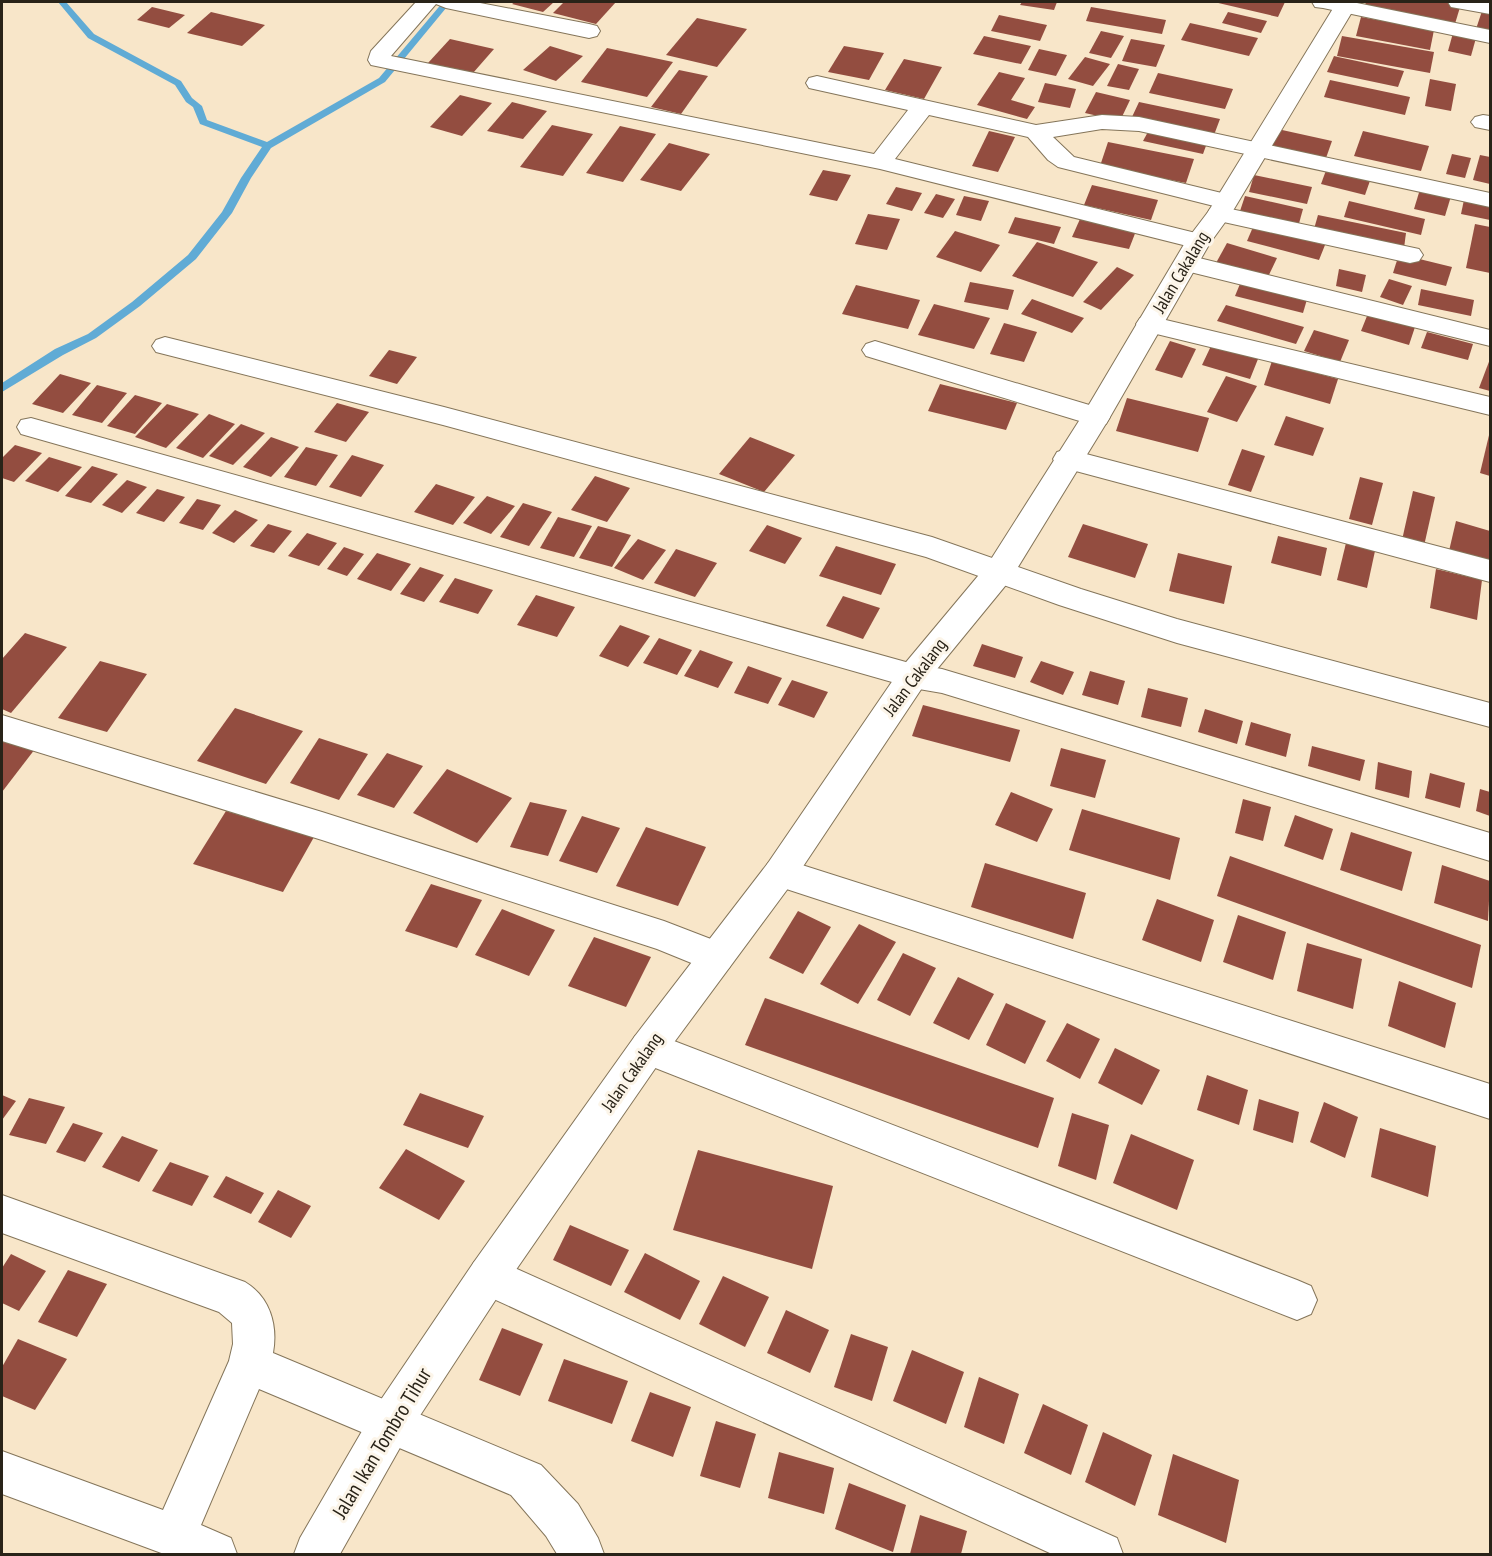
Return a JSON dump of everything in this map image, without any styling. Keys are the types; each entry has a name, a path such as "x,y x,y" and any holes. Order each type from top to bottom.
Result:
{"street":[{"path":"427,2 379,56 379,60 880,162 1491,338"},
{"path":"1459,2 1491,8"},
{"path":"454,3 589,31"},
{"path":"1338,3 1491,37"},
{"name":"Jalan Cakalang","path":"451,1333 488,1276 648,1048 780,873 913,676 999,572 1222,208 1338,3"},
{"path":"818,83 1036,132 1077,124 1120,122 1257,148 1491,200"},
{"path":"880,162 923,107"},
{"path":"1036,132 1056,155 1066,162 1222,208 1410,255"},
{"path":"1149,324 1491,406"},
{"path":"165,346 444,416 932,548 1070,597 1177,631 1491,716"},
{"path":"875,350 1096,417"},
{"path":"31,427 913,676 942,681 1491,847"},
{"path":"1067,459 1491,571"},
{"path":"2,728 322,826 663,936 716,957"},
{"path":"780,873 1491,1102"},
{"path":"648,1048 1297,1300"},
{"path":"2,1214 241,1300 251,1316 255,1327 255,1339 249,1364 174,1536"},
{"path":"488,1276 1101,1554"},
{"name":"Jalan Ikan Tombro Tihur","path":"316,1554 391,1422 451,1333"},
{"path":"249,1364 526,1480 562,1520 582,1554"},
{"path":"2,1473 174,1536 216,1554"}],"building":[{"path":"515,2 554,2 543,12 512,4"},
{"path":"564,2 616,2 596,24 553,13"},
{"path":"1022,2 1057,2 1054,10 1020,5"},
{"path":"1214,2 1285,2 1278,17"},
{"path":"1366,2 1461,4 1454,27 1364,8"},
{"path":"152,7 185,15 169,28 137,20"},
{"path":"1091,7 1166,20 1162,34 1086,21"},
{"path":"1482,11 1490,13 1490,32 1476,29"},
{"path":"211,12 265,25 242,46 187,33"},
{"path":"1228,12 1267,21 1261,33 1222,23"},
{"path":"999,15 1047,25 1040,41 991,31"},
{"path":"1361,17 1434,30 1430,50 1356,36"},
{"path":"697,18 747,29 717,67 666,55"},
{"path":"1190,23 1258,38 1249,56 1181,40"},
{"path":"1101,31 1124,36 1111,58 1089,53"},
{"path":"1453,33 1476,38 1471,56 1448,51"},
{"path":"984,36 1031,46 1021,64 973,54"},
{"path":"1342,36 1434,52 1430,73 1337,56"},
{"path":"450,39 494,49 473,73 428,63"},
{"path":"1131,39 1165,45 1156,67 1122,61"},
{"path":"550,46 583,56 556,81 523,70"},
{"path":"844,46 884,53 869,80 828,72"},
{"path":"607,48 673,62 647,97 581,82"},
{"path":"1039,49 1067,55 1056,76 1028,70"},
{"path":"1334,56 1404,71 1398,87 1327,72"},
{"path":"1085,57 1110,64 1093,86 1068,79"},
{"path":"904,59 942,67 924,99 885,90"},
{"path":"1118,64 1139,69 1129,90 1107,86"},
{"path":"679,70 708,76 681,114 651,107"},
{"path":"999,72 1025,78 1011,100 1035,107 1027,119 977,105"},
{"path":"1158,73 1233,89 1225,109 1149,93"},
{"path":"1430,79 1456,84 1451,111 1425,106"},
{"path":"1330,80 1410,97 1405,115 1324,97"},
{"path":"1045,83 1076,89 1070,108 1038,102"},
{"path":"1096,92 1130,100 1120,121 1085,113"},
{"path":"460,95 492,103 462,136 430,127"},
{"path":"512,102 547,111 523,139 487,131"},
{"path":"1139,102 1220,119 1214,135 1132,117"},
{"path":"552,125 593,134 563,176 520,167"},
{"path":"620,126 656,134 623,182 586,173"},
{"path":"1273,128 1332,141 1326,158 1267,144"},
{"path":"1149,130 1207,143 1203,154 1143,141"},
{"path":"989,131 1015,137 998,172 972,166"},
{"path":"1363,131 1429,146 1421,171 1354,156"},
{"path":"1108,142 1194,159 1186,183 1100,166"},
{"path":"669,143 710,154 681,191 640,180"},
{"path":"1452,154 1471,158 1465,178 1446,174"},
{"path":"1480,155 1490,157 1490,184 1473,180"},
{"path":"1328,165 1372,175 1365,195 1321,184"},
{"path":"823,170 851,175 837,201 809,195"},
{"path":"1254,175 1312,187 1307,204 1249,192"},
{"path":"1092,185 1158,200 1151,220 1084,205"},
{"path":"1421,186 1452,193 1445,216 1414,209"},
{"path":"896,187 922,193 912,211 886,204"},
{"path":"936,194 955,199 943,218 924,213"},
{"path":"1465,195 1490,200 1490,220 1461,214"},
{"path":"964,196 989,201 981,221 956,215"},
{"path":"1245,196 1303,209 1298,227 1239,214"},
{"path":"1349,201 1425,219 1421,235 1344,217"},
{"path":"868,214 900,219 887,250 855,244"},
{"path":"1318,215 1406,233 1404,248 1314,229"},
{"path":"1015,217 1061,227 1054,244 1008,233"},
{"path":"1080,219 1136,231 1129,249 1072,237"},
{"path":"1475,224 1490,227 1490,273 1466,268"},
{"path":"1253,227 1325,245 1319,260 1247,241"},
{"path":"955,231 1000,245 981,272 936,257"},
{"path":"1037,242 1098,262 1073,297 1012,276"},
{"path":"1227,243 1277,258 1267,279 1216,263"},
{"path":"1399,254 1452,267 1446,286 1393,273"},
{"path":"1117,267 1134,275 1101,310 1083,302"},
{"path":"1339,269 1366,275 1362,292 1336,286"},
{"path":"1242,279 1308,296 1303,313 1235,296"},
{"path":"1389,279 1412,286 1403,305 1380,297"},
{"path":"970,282 1014,290 1008,310 964,302"},
{"path":"856,285 920,300 908,329 842,314"},
{"path":"1421,289 1474,300 1471,316 1418,305"},
{"path":"1032,299 1084,318 1072,333 1021,314"},
{"path":"934,304 990,318 974,349 918,335"},
{"path":"1226,305 1304,327 1296,344 1217,321"},
{"path":"1369,311 1416,324 1409,345 1361,331"},
{"path":"1004,323 1037,332 1024,362 990,354"},
{"path":"1314,330 1349,340 1340,362 1304,351"},
{"path":"1427,332 1473,344 1468,360 1421,348"},
{"path":"1170,341 1196,349 1182,378 1155,370"},
{"path":"1211,346 1258,359 1250,379 1202,365"},
{"path":"389,350 417,357 397,384 369,376"},
{"path":"1490,359 1490,391 1479,388"},
{"path":"1272,361 1338,379 1330,404 1264,385"},
{"path":"60,374 91,383 63,413 32,404"},
{"path":"1226,376 1257,386 1237,422 1207,412"},
{"path":"940,384 1017,403 1006,430 928,411"},
{"path":"97,385 127,393 102,423 72,415"},
{"path":"135,395 162,403 135,434 107,426"},
{"path":"1127,398 1209,418 1198,452 1116,431"},
{"path":"337,403 369,412 346,442 314,432"},
{"path":"167,404 199,414 166,448 135,437"},
{"path":"209,414 235,424 203,458 176,448"},
{"path":"1286,416 1324,428 1313,456 1274,445"},
{"path":"241,424 265,433 233,465 209,456"},
{"path":"1490,431 1490,476 1480,473"},
{"path":"271,437 299,447 271,477 243,467"},
{"path":"750,437 795,455 764,492 719,474"},
{"path":"15,445 42,453 14,482 2,478 2,458"},
{"path":"306,447 338,455 316,486 284,477"},
{"path":"1242,449 1265,456 1251,492 1228,485"},
{"path":"352,455 384,465 361,497 329,487"},
{"path":"49,457 82,467 58,492 25,481"},
{"path":"92,466 118,474 91,503 65,496"},
{"path":"595,476 630,488 607,522 571,510"},
{"path":"1360,477 1383,483 1372,525 1349,519"},
{"path":"127,480 147,487 122,513 102,505"},
{"path":"436,484 475,497 453,525 414,512"},
{"path":"157,489 185,497 164,522 136,513"},
{"path":"1413,491 1435,497 1424,546 1402,540"},
{"path":"487,496 515,506 491,534 463,523"},
{"path":"197,499 221,505 203,530 179,523"},
{"path":"523,503 552,512 529,546 500,537"},
{"path":"235,510 258,520 234,543 212,533"},
{"path":"558,517 592,526 574,557 540,548"},
{"path":"1456,521 1490,531 1490,562 1449,551"},
{"path":"268,524 292,531 274,553 250,546"},
{"path":"1083,524 1148,544 1135,578 1068,557"},
{"path":"767,525 802,538 785,564 749,551"},
{"path":"598,526 631,535 612,567 579,558"},
{"path":"307,533 337,543 319,566 288,556"},
{"path":"1278,536 1327,548 1321,576 1271,563"},
{"path":"638,539 666,550 643,580 614,568"},
{"path":"1346,543 1375,551 1367,588 1337,580"},
{"path":"836,546 896,564 881,595 819,576"},
{"path":"344,547 364,554 347,576 327,569"},
{"path":"676,549 717,563 695,597 654,583"},
{"path":"377,553 411,564 391,591 357,579"},
{"path":"1178,553 1232,566 1224,604 1169,591"},
{"path":"420,567 444,575 424,602 400,594"},
{"path":"1436,569 1482,580 1477,620 1430,608"},
{"path":"455,578 493,590 478,614 439,602"},
{"path":"536,595 575,607 557,637 517,625"},
{"path":"843,596 880,608 863,639 826,626"},
{"path":"620,625 650,636 628,667 599,656"},
{"path":"25,633 67,647 11,713 2,709 2,659"},
{"path":"659,638 692,650 677,675 643,663"},
{"path":"982,644 1023,657 1015,678 973,666"},
{"path":"700,650 733,662 718,688 684,676"},
{"path":"100,661 147,674 107,732 58,718"},
{"path":"1041,661 1074,672 1063,695 1030,682"},
{"path":"748,666 782,678 768,704 734,693"},
{"path":"1090,671 1125,681 1118,705 1082,695"},
{"path":"792,680 828,692 814,718 778,705"},
{"path":"1148,688 1188,698 1181,727 1141,717"},
{"path":"923,705 1020,730 1010,762 912,736"},
{"path":"235,708 303,731 266,784 197,761"},
{"path":"1205,709 1243,721 1237,744 1198,732"},
{"path":"1251,722 1291,734 1286,757 1245,745"},
{"path":"2,738 35,749 2,792"},
{"path":"319,738 368,754 339,800 290,783"},
{"path":"1312,746 1365,760 1360,781 1308,766"},
{"path":"1061,748 1106,760 1095,798 1050,786"},
{"path":"387,753 423,766 394,808 357,795"},
{"path":"1378,762 1412,771 1409,798 1375,789"},
{"path":"447,769 512,798 477,843 413,813"},
{"path":"1430,773 1465,783 1460,808 1425,798"},
{"path":"1480,789 1490,792 1490,816 1476,811"},
{"path":"1011,792 1053,809 1037,842 995,825"},
{"path":"1243,799 1271,807 1263,841 1235,833"},
{"path":"530,802 567,810 548,856 510,847"},
{"path":"1082,809 1180,838 1170,880 1069,850"},
{"path":"226,811 314,837 283,892 193,864"},
{"path":"1295,815 1333,829 1323,860 1284,846"},
{"path":"582,816 620,828 597,873 559,861"},
{"path":"646,827 706,847 678,906 616,886"},
{"path":"1351,832 1412,852 1402,891 1340,870"},
{"path":"1230,856 1481,945 1472,988 1217,896"},
{"path":"985,863 1086,893 1073,939 971,907"},
{"path":"1442,865 1490,881 1488,921 1434,903"},
{"path":"431,884 482,900 457,948 405,931"},
{"path":"1157,899 1214,920 1201,962 1142,940"},
{"path":"502,909 555,930 529,976 475,955"},
{"path":"798,911 831,927 803,974 769,958"},
{"path":"1238,915 1286,932 1273,980 1223,962"},
{"path":"859,924 896,942 858,1004 820,984"},
{"path":"594,937 651,957 626,1007 568,986"},
{"path":"1307,943 1362,959 1353,1009 1297,991"},
{"path":"903,953 936,968 910,1016 877,1000"},
{"path":"958,977 994,994 969,1040 933,1023"},
{"path":"1399,981 1456,1003 1445,1048 1388,1026"},
{"path":"765,998 1054,1098 1038,1148 745,1045"},
{"path":"1006,1003 1046,1021 1025,1064 986,1045"},
{"path":"1067,1023 1100,1039 1080,1079 1046,1061"},
{"path":"1115,1048 1160,1070 1142,1105 1098,1083"},
{"path":"1207,1075 1248,1090 1239,1125 1197,1110"},
{"path":"420,1093 484,1116 468,1148 403,1125"},
{"path":"2,1095 16,1101 2,1120"},
{"path":"29,1098 65,1107 46,1144 9,1135"},
{"path":"1259,1099 1299,1112 1293,1143 1253,1130"},
{"path":"1324,1102 1358,1117 1345,1158 1310,1142"},
{"path":"1072,1113 1109,1125 1096,1180 1058,1166"},
{"path":"73,1123 103,1133 85,1162 56,1152"},
{"path":"1380,1128 1436,1146 1428,1197 1371,1177"},
{"path":"1131,1134 1194,1160 1177,1210 1113,1183"},
{"path":"122,1136 158,1150 139,1182 102,1167"},
{"path":"406,1149 465,1181 439,1220 379,1188"},
{"path":"698,1150 833,1186 812,1269 673,1230"},
{"path":"170,1162 209,1176 192,1206 152,1191"},
{"path":"226,1176 264,1193 251,1214 213,1197"},
{"path":"278,1190 311,1206 291,1238 258,1222"},
{"path":"570,1225 629,1250 611,1286 553,1260"},
{"path":"645,1253 700,1281 680,1320 624,1292"},
{"path":"11,1254 46,1271 19,1311 2,1303 2,1268"},
{"path":"68,1270 107,1284 77,1337 38,1322"},
{"path":"723,1276 769,1297 745,1347 699,1324"},
{"path":"786,1310 829,1330 810,1373 767,1353"},
{"path":"502,1328 543,1344 520,1396 479,1380"},
{"path":"851,1334 888,1347 872,1401 834,1387"},
{"path":"18,1339 67,1359 35,1410 2,1396 2,1367"},
{"path":"912,1350 964,1372 946,1424 893,1401"},
{"path":"564,1359 628,1381 612,1424 548,1401"},
{"path":"979,1377 1019,1394 1004,1444 964,1427"},
{"path":"650,1392 691,1407 673,1457 631,1441"},
{"path":"1043,1404 1088,1425 1071,1475 1024,1453"},
{"path":"716,1421 756,1434 740,1488 700,1476"},
{"path":"1103,1432 1152,1455 1135,1506 1085,1482"},
{"path":"779,1452 834,1468 824,1514 768,1498"},
{"path":"1173,1454 1239,1480 1226,1543 1158,1515"},
{"path":"849,1483 906,1505 893,1552 835,1529"},
{"path":"920,1515 967,1531 961,1554 910,1554"}],"waterway":[{"path":"62,2 91,36 178,83 189,100 197,106 203,122 268,146"},
{"path":"268,146 382,80 447,2"},
{"path":"2,388 59,352 92,336 136,304 192,257 227,213 246,178 268,146"}]}
